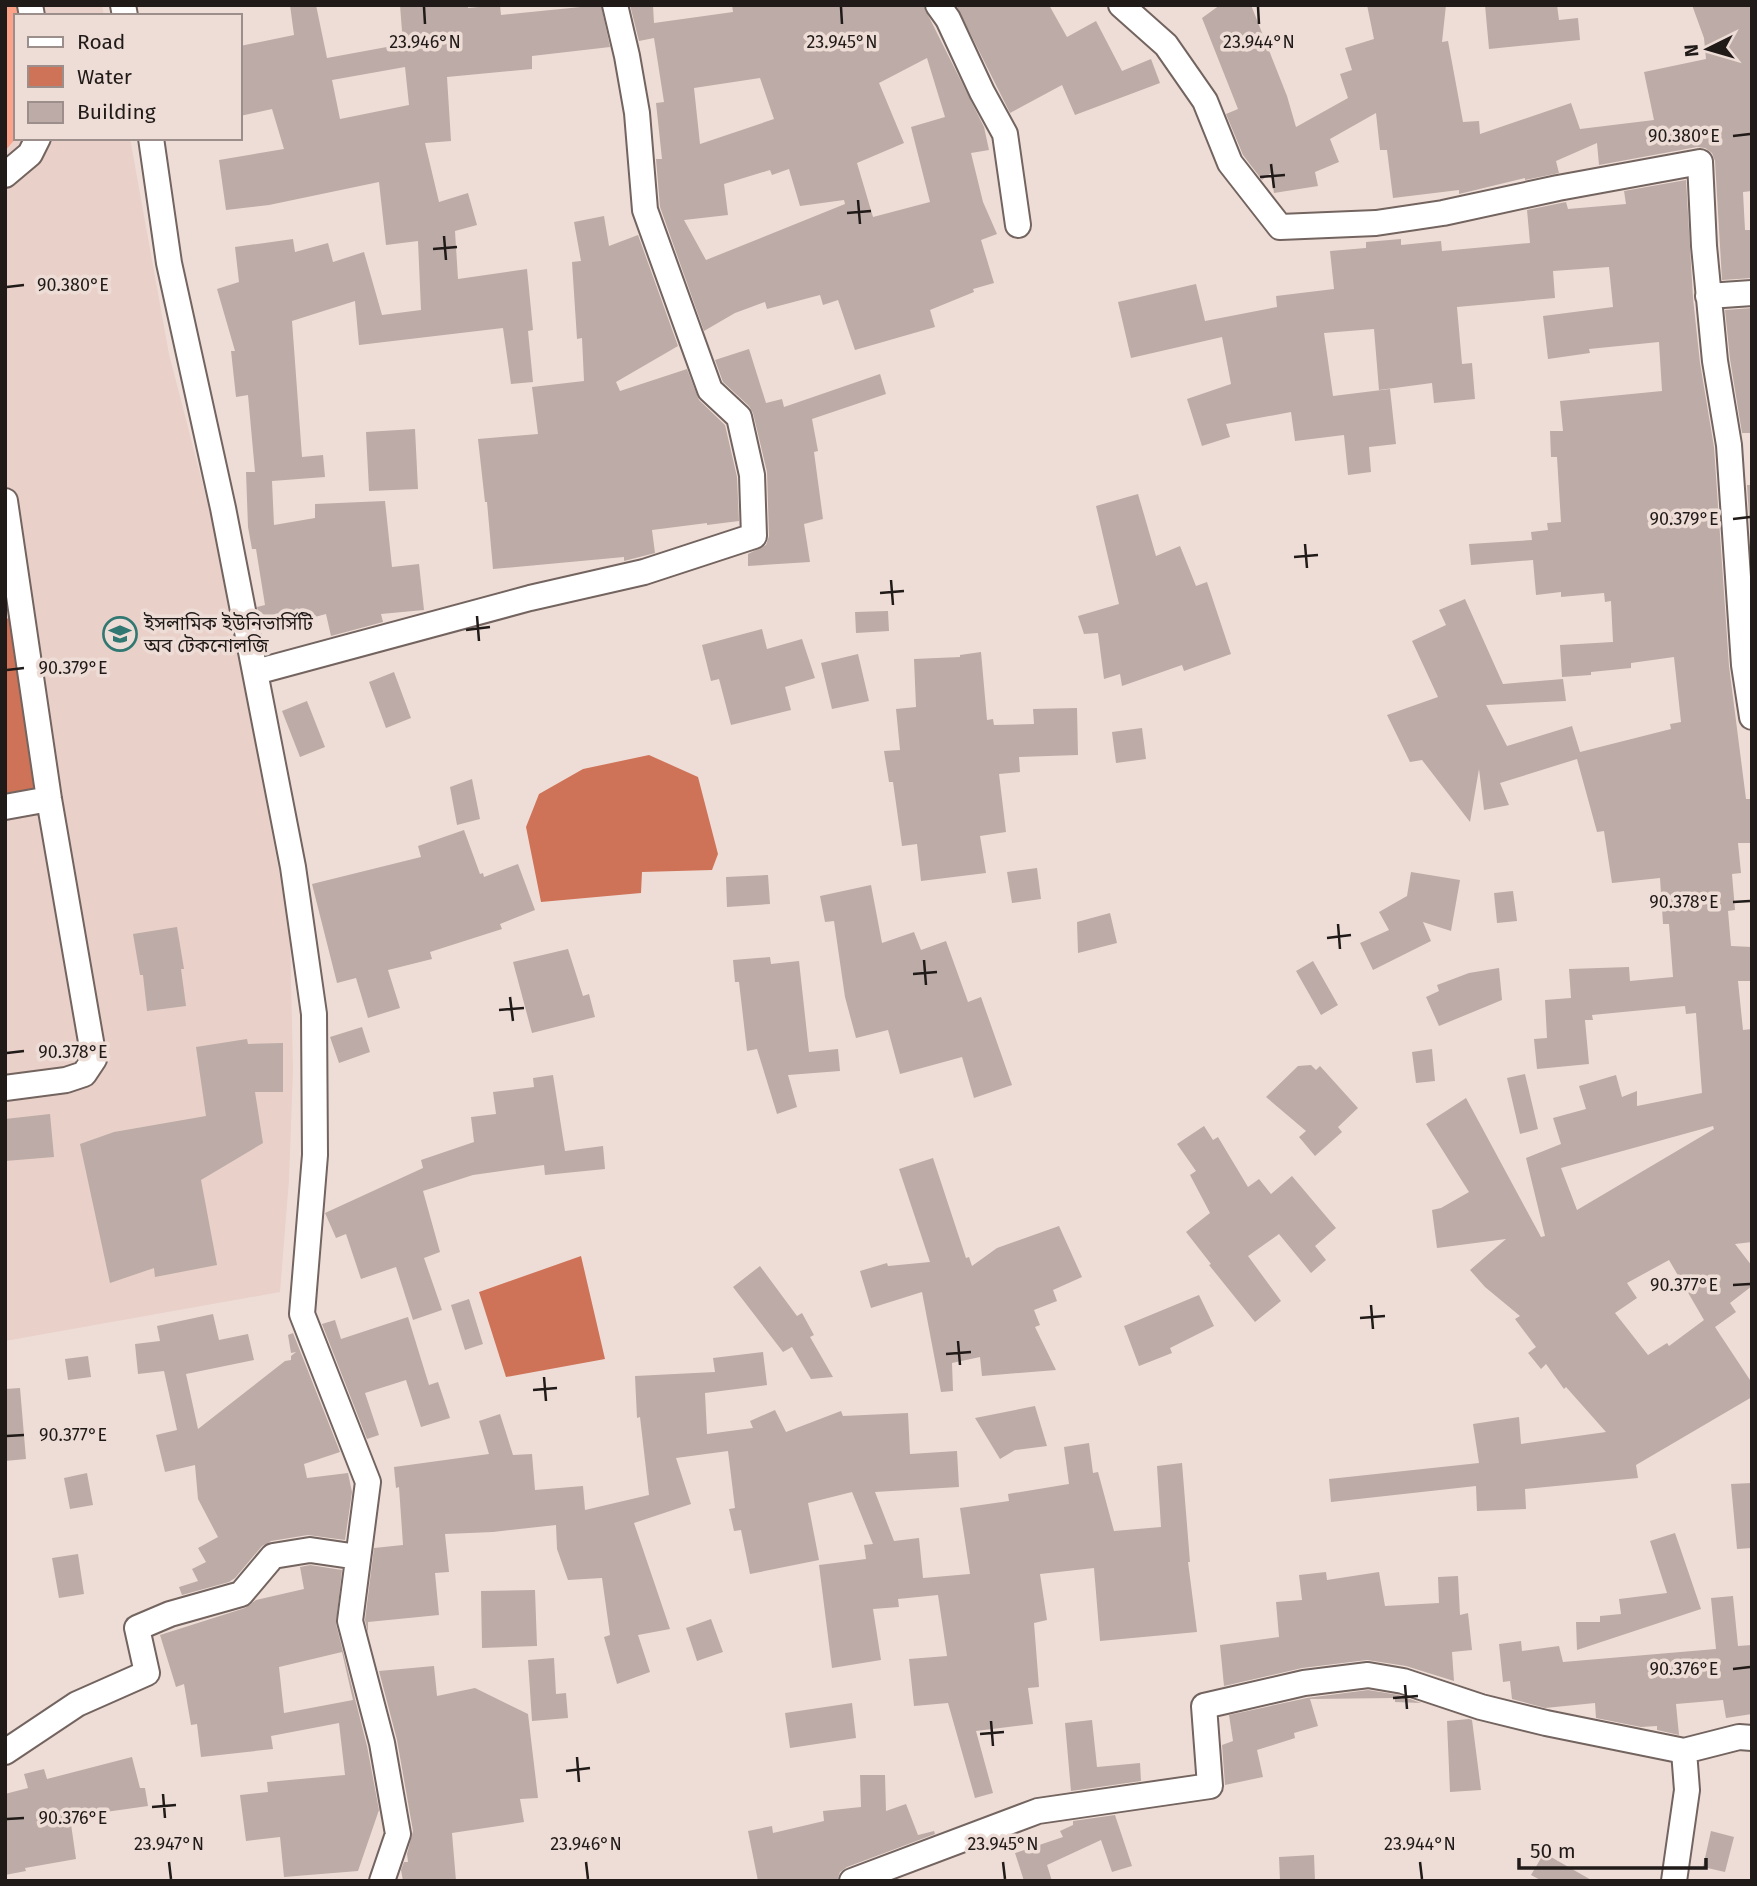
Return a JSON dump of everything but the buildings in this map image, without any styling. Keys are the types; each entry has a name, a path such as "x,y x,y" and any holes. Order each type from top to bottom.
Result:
{"street":[{"path":"256,672 530,598 644,572 754,536 752,475 739,417 710,390 645,210 637,113 615,5"},
{"path":"939,5 1005,134 1018,225"},
{"path":"1121,5 1166,45 1205,101 1230,163 1280,226 1390,221 1443,213 1558,188 1700,162 1714,361 1728,445 1744,665 1752,717"},
{"path":"5,175 30,154 37,140"},
{"path":"151,140 169,263 223,508 293,867 314,1014 314,1155 302,1314 368,1482 350,1621 382,1743 398,1834 382,1881"},
{"path":"1708,296 1752,293"},
{"path":"5,501 49,799 94,1059 84,1073 66,1080 5,1088"},
{"path":"5,807 49,799"},
{"path":"5,1752 77,1704 147,1673 137,1628 170,1614 241,1594 273,1556 310,1550 358,1557"},
{"path":"852,1881 1038,1811 1210,1786 1204,1706 1304,1683 1368,1675 1391,1679 1481,1707 1546,1723 1684,1751 1739,1737 1752,1738"},
{"path":"1674,1881 1687,1790 1684,1751"}],"shaded area":[{"name":"ইসলামিক ইউনিভার্সিটি অব টেকনোলজি","path":"5,5 102,5 104,14 14,14 14,140 130,140 169,354 218,543 290,931 293,1071 289,1180 280,1292 5,1341"},
{"path":"5,5 17,5 19,14 14,14 14,140 5,151"}],"water":[{"path":"10,618 34,789 5,793 5,619"},
{"path":"649,755 698,777 718,854 712,870 642,872 641,893 541,902 526,827 539,794 583,769"},
{"path":"581,1256 605,1359 506,1377 479,1292"}],"place":[{"name":"ইসলামিক ইউনিভার্সিটি অব টেকনোলজি","path":"120,634"}]}
